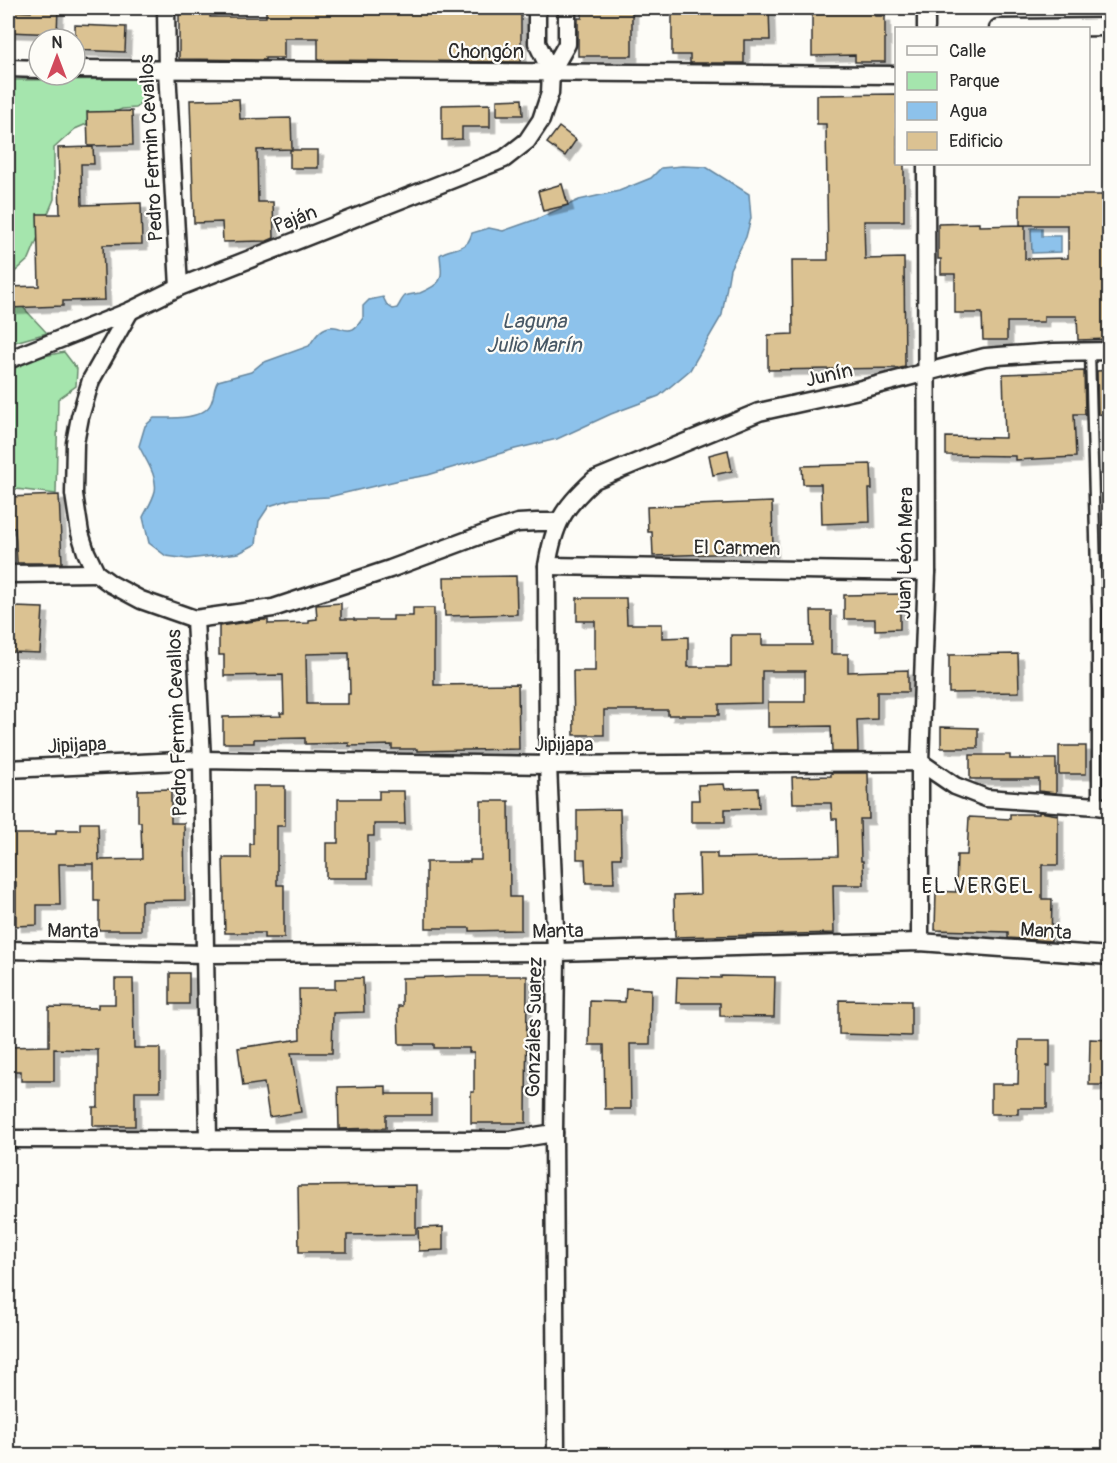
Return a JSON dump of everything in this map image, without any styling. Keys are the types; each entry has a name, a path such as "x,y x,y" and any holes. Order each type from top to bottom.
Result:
{"street":[{"name":"Pedro Fermin Cevallos","path":"166,8 167,70 179,287"},
{"path":"537,8 537,43 551,72"},
{"path":"551,72 567,44 567,8"},
{"path":"926,8 926,27"},
{"path":"1090,27 1110,27"},
{"path":"8,68 27,69"},
{"name":"Chongón","path":"87,69 895,75"},
{"name":"Paján","path":"8,360 130,311 179,287 504,159 527,141 541,120 550,93 551,72"},
{"name":"Juan León Mera","path":"920,942 920,762 927,572 926,165"},
{"path":"8,574 96,573 80,533 74,494 75,443 80,417 92,380 130,311"},
{"name":"Junín","path":"575,497 594,480 759,412 854,391 985,357 1110,351"},
{"name":"Gonzáles Suarez","path":"556,1455 554,1133 556,952 548,765 547,566 558,522 575,497"},
{"path":"195,619 273,608 518,523 558,522"},
{"name":"El Carmen","path":"547,566 927,572"},
{"name":"Pedro Fermin Cevallos","path":"96,573 141,600 195,619 202,760 208,1140"},
{"name":"Jipijapa","path":"8,769 202,760 548,765 920,762"},
{"path":"920,762 956,786 986,798 1103,807"},
{"name":"Manta","path":"8,951 204,954 556,952 920,942 1110,956"},
{"path":"8,1139 510,1140 554,1133"}],"lane":[{"path":"1090,352 1103,807"}],"green space":[{"path":"87,79 148,79 148,95 136,108 122,109 75,129 54,148 54,199 29,259 8,278 8,80 27,80 27,87 87,87"},
{"path":"8,291 47,333 8,344"},
{"path":"64,352 77,369 76,386 58,399 56,494 8,488 8,371 30,359"}],"water":[{"name":"Laguna Julio Marín","path":"706,167 749,194 751,218 746,237 730,269 722,315 690,370 659,396 611,414 557,439 428,475 328,497 292,499 269,506 259,521 256,544 239,553 188,559 166,556 149,543 143,517 153,498 155,479 139,446 145,426 154,418 186,417 201,413 211,403 218,381 251,372 262,363 309,346 319,332 326,328 353,329 363,318 363,306 369,300 383,297 387,305 393,309 397,308 405,296 420,293 438,282 441,275 440,255 465,245 472,233 489,228 503,231 579,200 619,191 651,178 661,168"},
{"path":"1031,228 1042,228 1042,236 1061,236 1061,252 1032,253"}],"building":[{"path":"31,8 58,8 57,27 27,27 27,33 8,32 8,11 31,12"},
{"path":"179,8 210,8 210,17 266,17 266,8 492,8 492,13 521,13 521,62 318,60 318,38 284,38 284,58 265,58 265,60 179,59"},
{"path":"582,8 632,8 632,56 578,56 578,18 582,18"},
{"path":"672,8 769,8 770,40 744,40 744,63 690,63 690,55 672,55"},
{"path":"812,8 875,8 875,16 885,16 885,62 855,62 855,55 812,56"},
{"path":"75,25 126,27 125,52 87,50 87,27 75,27"},
{"path":"895,94 895,165 904,165 904,221 864,221 865,259 904,258 905,367 768,370 768,335 793,334 792,260 828,260 826,124 817,124 817,95"},
{"path":"239,99 240,119 291,118 292,149 257,150 258,202 273,202 274,238 267,241 223,242 222,222 194,223 190,100"},
{"path":"522,99 523,115 497,115 497,100"},
{"path":"490,104 490,127 462,127 462,139 442,140 442,105"},
{"path":"132,111 133,145 88,146 87,112"},
{"path":"559,127 576,140 565,156 547,143"},
{"path":"93,147 94,164 81,164 82,205 141,203 142,244 103,245 105,300 63,301 63,306 8,308 8,287 39,286 37,214 60,214 58,148"},
{"path":"290,150 318,150 318,168 290,168"},
{"path":"562,184 568,205 543,211 538,191"},
{"path":"1020,195 1110,195 1110,339 1078,340 1077,316 1044,316 1044,322 1007,322 1007,340 983,340 982,313 955,313 955,274 941,274 941,259 938,259 938,224 979,223 979,226 1025,225 1020,225","holes":["1025,225 1068,225 1068,258 1025,259"]},
{"path":"1110,370 1110,415 1098,414 1097,371"},
{"path":"1084,371 1085,414 1074,414 1076,457 1015,460 1015,456 946,455 946,437 1005,438 1003,374"},
{"path":"728,450 732,471 713,475 709,455"},
{"path":"871,464 870,522 822,524 821,484 803,484 802,466"},
{"path":"59,495 62,563 17,563 15,528 8,528 8,497"},
{"path":"772,502 773,552 653,556 652,532 648,532 647,507"},
{"path":"516,576 517,614 445,616 444,577"},
{"path":"900,594 900,629 875,630 875,619 844,619 844,595"},
{"path":"577,598 626,598 627,624 662,624 662,638 688,637 688,667 731,667 731,635 762,635 762,645 812,645 811,611 831,611 831,654 848,654 848,672 908,670 908,692 877,692 877,719 857,720 858,752 832,752 831,726 768,727 768,702 805,702 805,671 762,671 762,703 719,704 719,715 668,715 668,710 604,710 604,735 574,735 573,671 595,671 595,621 577,621"},
{"path":"341,603 341,619 354,620 393,620 393,616 413,616 413,608 434,608 434,685 518,684 519,749 417,751 417,749 392,749 392,745 305,744 305,738 254,739 254,743 223,743 223,717 281,716 280,713 284,713 283,675 224,676 224,655 219,655 219,626 262,620 268,620 268,624 309,623 309,620 317,619 316,605","holes":["349,653 350,694 348,694 348,704 307,704 306,654"]},
{"path":"14,607 43,608 40,653 11,652"},
{"path":"1018,654 1019,692 949,693 949,655"},
{"path":"941,727 978,728 978,748 941,748"},
{"path":"1059,746 1086,746 1086,774 1059,774"},
{"path":"970,755 1010,755 1010,759 1056,759 1056,793 1039,791 1039,779 970,779"},
{"path":"831,773 868,773 869,819 860,819 864,885 833,885 834,933 675,937 674,895 700,894 699,853 717,853 717,858 838,856 837,819 832,819 831,803 793,803 792,777 831,776"},
{"path":"724,784 725,789 758,788 759,808 725,809 725,822 691,822 691,800 699,800 698,785"},
{"path":"253,786 285,786 285,826 277,826 277,885 284,885 284,938 264,938 264,933 225,933 223,858 250,858 250,844 253,844"},
{"path":"171,789 171,823 184,823 185,900 141,901 141,930 99,930 99,901 94,901 94,864 59,864 60,905 37,905 37,925 16,926 16,882 8,882 8,834 56,834 56,830 80,830 80,823 98,823 99,860 142,859 141,822 138,822 138,790"},
{"path":"379,791 404,791 405,824 374,824 374,836 368,836 368,878 326,878 326,843 338,843 338,799 379,799"},
{"path":"481,801 509,801 510,897 521,897 521,930 470,931 470,928 426,928 426,862 481,860"},
{"path":"620,809 621,858 613,858 614,883 586,883 585,859 577,859 577,810"},
{"path":"1039,812 1058,815 1058,865 1042,865 1042,899 1052,899 1051,941 1008,938 1008,932 935,930 936,891 956,892 957,855 967,855 969,817 1010,819 1010,814 1039,814"},
{"path":"170,973 189,973 189,1004 170,1004"},
{"path":"527,976 526,1123 471,1123 474,1052 469,1052 469,1048 434,1048 434,1044 399,1044 398,1006 402,1006 402,978"},
{"path":"721,976 775,977 774,1017 720,1016 720,1003 676,1003 677,977 721,978"},
{"path":"363,978 364,1012 333,1013 332,1053 291,1053 301,1112 269,1117 264,1083 243,1086 238,1048 300,1039 299,989 335,989 335,979"},
{"path":"115,979 133,979 134,1048 160,1048 160,1091 135,1091 135,1126 93,1126 93,1107 98,1107 98,1050 54,1049 54,1081 21,1081 21,1071 8,1071 8,1047 49,1046 49,1007 98,1008 98,1004 115,1004"},
{"path":"626,988 651,989 650,1044 630,1044 631,1109 605,1109 604,1045 589,1045 590,1001 625,1002"},
{"path":"839,1000 911,1001 911,1036 839,1034"},
{"path":"1090,1039 1110,1040 1110,1085 1089,1085"},
{"path":"1019,1040 1050,1040 1050,1066 1047,1066 1047,1108 1018,1108 1018,1114 991,1114 991,1084 1018,1084"},
{"path":"386,1086 386,1094 431,1094 431,1115 386,1115 386,1128 339,1129 338,1087"},
{"path":"416,1185 416,1234 347,1235 347,1252 299,1252 298,1186"},
{"path":"443,1227 443,1250 419,1251 418,1228"}],"district":[{"name":"EL VERGEL","path":"978,886"}]}
